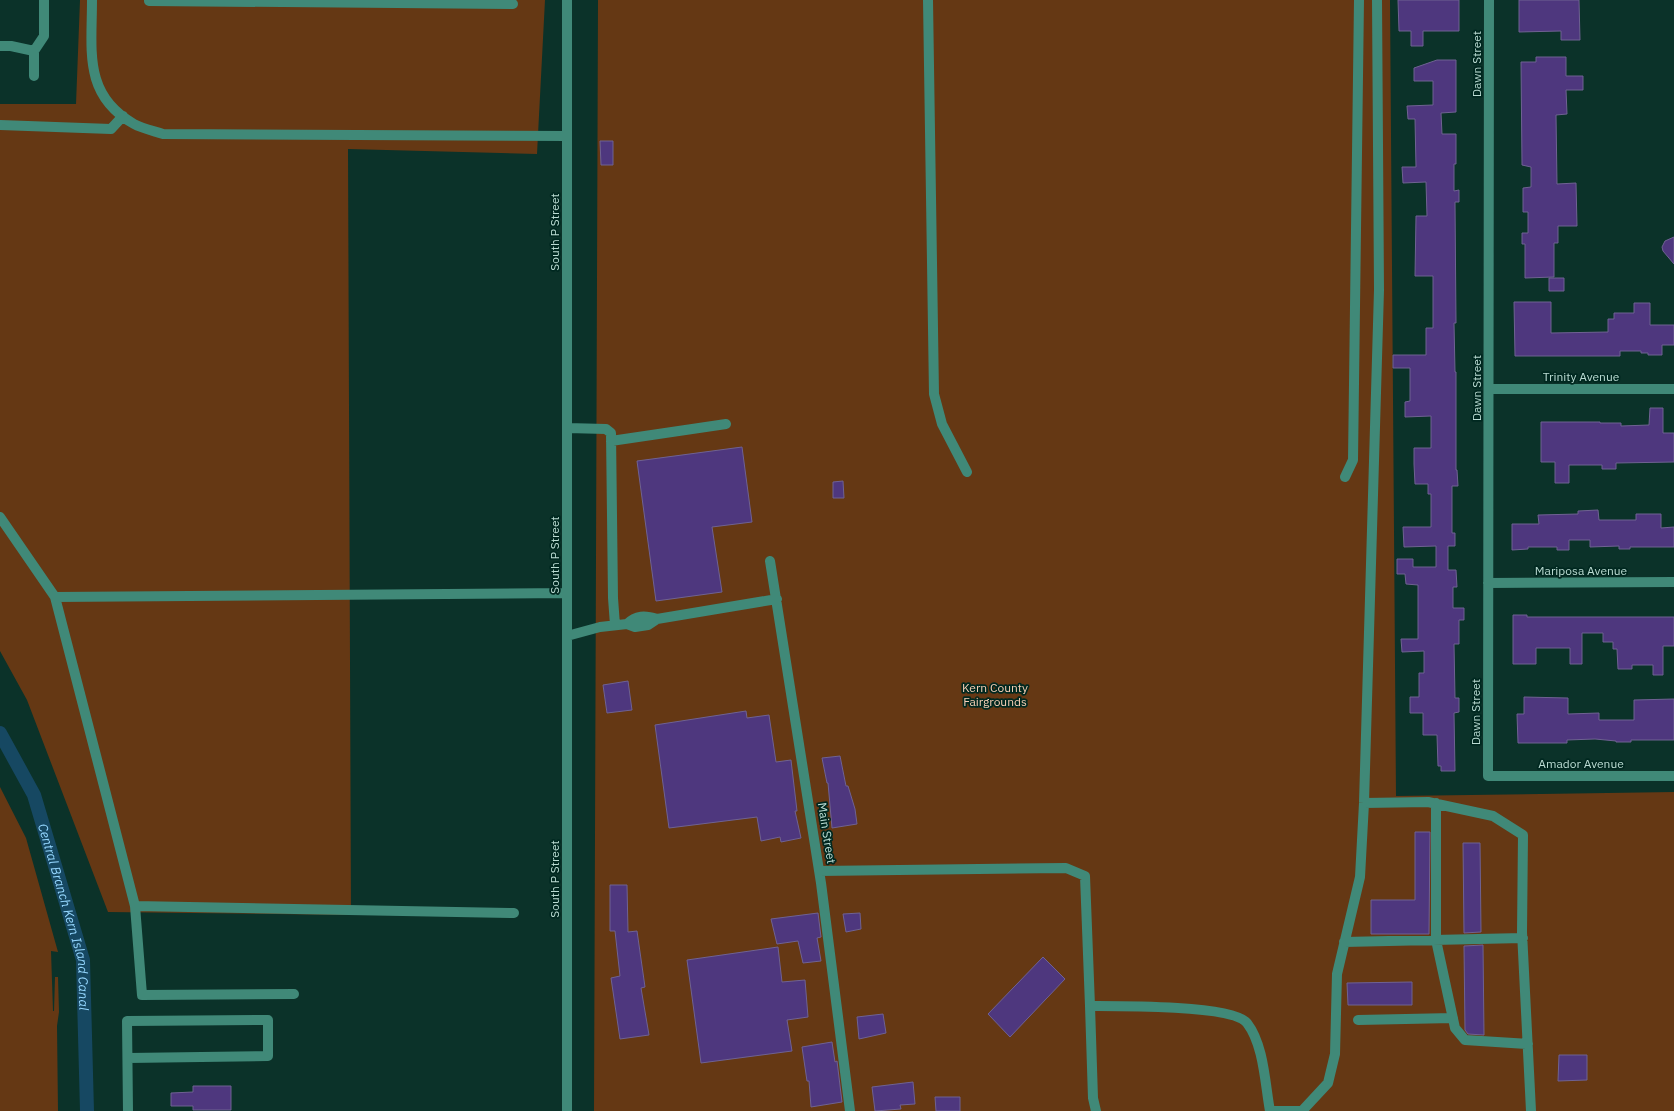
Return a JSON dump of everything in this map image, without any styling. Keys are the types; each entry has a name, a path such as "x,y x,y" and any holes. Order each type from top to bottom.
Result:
{"street":[{"path":"34,76 34,51 44,36 44,0"},
{"path":"92,0 92,68 100,91 113,110 136,125 163,134 567,136"},
{"name":"South P Street","path":"567,0 567,1111"},
{"path":"928,0 934,394 942,424 967,472"},
{"path":"1345,477 1353,460 1359,0"},
{"path":"1090,1006 1194,1008 1230,1015 1246,1022 1259,1046 1270,1111 1303,1111 1328,1083 1335,1054 1337,974 1360,877 1364,803 1380,290 1377,0"},
{"name":"Dawn Street","path":"1488,776 1489,0"},
{"path":"149,1 513,4"},
{"path":"0,46 11,46 34,51"},
{"path":"0,124 110,129 123,116"},
{"name":"Trinity Avenue","path":"1489,389 1674,389"},
{"path":"611,441 726,424"},
{"path":"567,428 606,429 610,433 613,598 615,625"},
{"path":"0,517 55,597 135,906 142,995 294,994"},
{"name":"Main Street","path":"770,561 819,871 850,1111"},
{"name":"Mariposa Avenue","path":"1488,583 1674,582"},
{"path":"55,597 567,593"},
{"path":"567,636 600,627 627,624 635,627 648,625 657,619 777,599"},
{"name":"Amador Avenue","path":"1488,776 1674,776"},
{"path":"1364,803 1428,802 1493,816 1523,835 1523,938 1531,1111"},
{"path":"1436,804 1436,940 1455,1028 1465,1040 1528,1044"},
{"path":"819,871 1066,868 1085,876 1093,1098 1096,1111"},
{"path":"135,906 514,913"},
{"path":"1344,942 1523,938"},
{"path":"1358,1020 1453,1018"},
{"path":"128,1058 268,1056 268,1020 127,1021 128,1111"}],"green space":[{"path":"80,0 545,0 537,154 348,149 351,915 108,912 27,700 0,651 0,104 76,104"},
{"name":"Kern County Fairgrounds","path":"598,0 1390,0 1396,796 1674,792 1674,1111 594,1111"},
{"path":"0,787 26,838 58,952 51,951 53,1011 55,977 58,977 58,1111 0,1111"}],"building":[{"path":"1398,0 1459,0 1459,31 1423,31 1423,46 1411,46 1411,31 1399,31"},
{"path":"1519,0 1579,0 1580,40 1561,40 1561,31 1519,32"},
{"path":"1536,57 1566,57 1566,76 1583,76 1583,90 1566,90 1567,114 1556,115 1557,184 1576,183 1577,226 1558,226 1558,243 1554,243 1554,277 1525,278 1525,244 1522,244 1522,233 1528,233 1528,212 1523,212 1523,188 1531,187 1531,167 1522,165 1521,62 1536,62"},
{"path":"1437,60 1456,60 1456,112 1441,113 1442,134 1456,134 1454,191 1459,190 1459,202 1455,202 1456,323 1454,323 1456,372 1456,470 1458,486 1452,486 1452,533 1455,533 1455,546 1448,546 1448,570 1456,570 1457,587 1453,587 1453,608 1464,608 1464,620 1459,620 1459,644 1454,644 1455,698 1459,698 1459,712 1454,713 1455,771 1441,771 1441,766 1438,766 1437,735 1423,735 1423,713 1410,713 1410,697 1419,697 1419,673 1424,673 1424,651 1402,652 1401,639 1418,639 1418,585 1406,584 1405,574 1397,574 1397,559 1413,559 1413,567 1436,567 1436,546 1404,547 1403,527 1431,527 1431,494 1428,494 1428,484 1415,484 1414,448 1431,448 1431,416 1405,417 1405,402 1410,401 1410,368 1393,368 1393,355 1426,355 1426,328 1433,328 1433,276 1415,276 1416,216 1427,216 1426,182 1403,183 1402,167 1416,167 1415,119 1408,119 1407,106 1433,105 1433,81 1414,81 1414,68"},
{"path":"600,141 613,141 613,165 601,165"},
{"path":"1674,237 1674,264 1663,251 1662,247 1665,241"},
{"path":"1549,278 1564,278 1564,291 1549,291"},
{"path":"1514,302 1551,302 1551,333 1608,332 1608,319 1614,319 1614,313 1634,313 1634,303 1650,303 1650,325 1674,325 1674,345 1662,345 1662,355 1648,355 1648,353 1641,353 1641,351 1620,351 1620,356 1515,356"},
{"path":"1650,408 1663,408 1663,433 1674,433 1674,462 1616,463 1616,469 1602,469 1602,465 1569,465 1569,483 1555,483 1555,462 1541,462 1541,422 1621,423 1621,426 1649,425"},
{"path":"742,447 752,522 712,527 722,592 656,601 637,461"},
{"path":"843,481 844,498 833,498 833,482"},
{"path":"1598,510 1599,520 1636,520 1636,514 1661,514 1661,528 1674,527 1674,547 1630,547 1630,549 1619,549 1619,546 1590,547 1590,540 1569,540 1569,550 1557,550 1557,547 1528,547 1528,549 1512,550 1512,524 1539,524 1538,515 1578,514 1578,511"},
{"path":"1513,615 1527,615 1527,617 1674,617 1674,646 1663,646 1663,675 1653,675 1653,665 1632,665 1632,669 1618,669 1617,649 1613,649 1613,642 1603,642 1603,633 1582,633 1582,664 1570,664 1570,648 1536,648 1536,664 1513,664"},
{"path":"628,681 632,710 607,713 603,685"},
{"path":"1524,697 1568,698 1568,714 1599,713 1599,720 1634,720 1634,700 1674,699 1674,740 1631,740 1631,742 1616,742 1595,739 1567,740 1567,743 1518,743 1517,714 1524,714"},
{"path":"746,711 747,718 769,715 776,762 791,760 797,811 795,811 801,838 781,842 780,837 761,841 757,817 669,828 655,725"},
{"path":"840,756 846,786 848,786 855,809 857,824 832,828 828,783 822,758"},
{"path":"1415,832 1430,832 1429,934 1371,934 1371,900 1415,900"},
{"path":"1463,843 1480,843 1481,932 1464,933"},
{"path":"610,885 627,885 628,932 637,931 645,987 641,988 649,1035 620,1039 611,978 620,976 615,931 610,931"},
{"path":"818,913 821,937 817,938 821,961 803,963 798,941 777,944 771,919"},
{"path":"860,913 861,929 846,932 843,914"},
{"path":"1483,945 1484,1035 1468,1034 1465,1030 1464,946"},
{"path":"778,947 782,982 805,980 808,1017 787,1020 792,1051 701,1063 687,960"},
{"path":"1043,957 1065,979 1010,1037 988,1014"},
{"path":"1412,982 1412,1005 1348,1005 1347,983"},
{"path":"883,1014 886,1033 859,1039 857,1017"},
{"path":"832,1042 835,1062 837,1061 842,1102 811,1107 809,1081 807,1081 802,1047"},
{"path":"1559,1055 1587,1055 1587,1080 1558,1081"},
{"path":"913,1082 915,1104 900,1105 901,1109 875,1111 872,1087"},
{"path":"193,1086 231,1086 231,1110 193,1110 193,1106 171,1106 171,1093 193,1092"},
{"path":"935,1097 960,1097 960,1111 936,1111"}],"waterway":[{"name":"Central Branch Kern Island Canal","path":"0,733 34,795 83,960 87,1111"}]}
